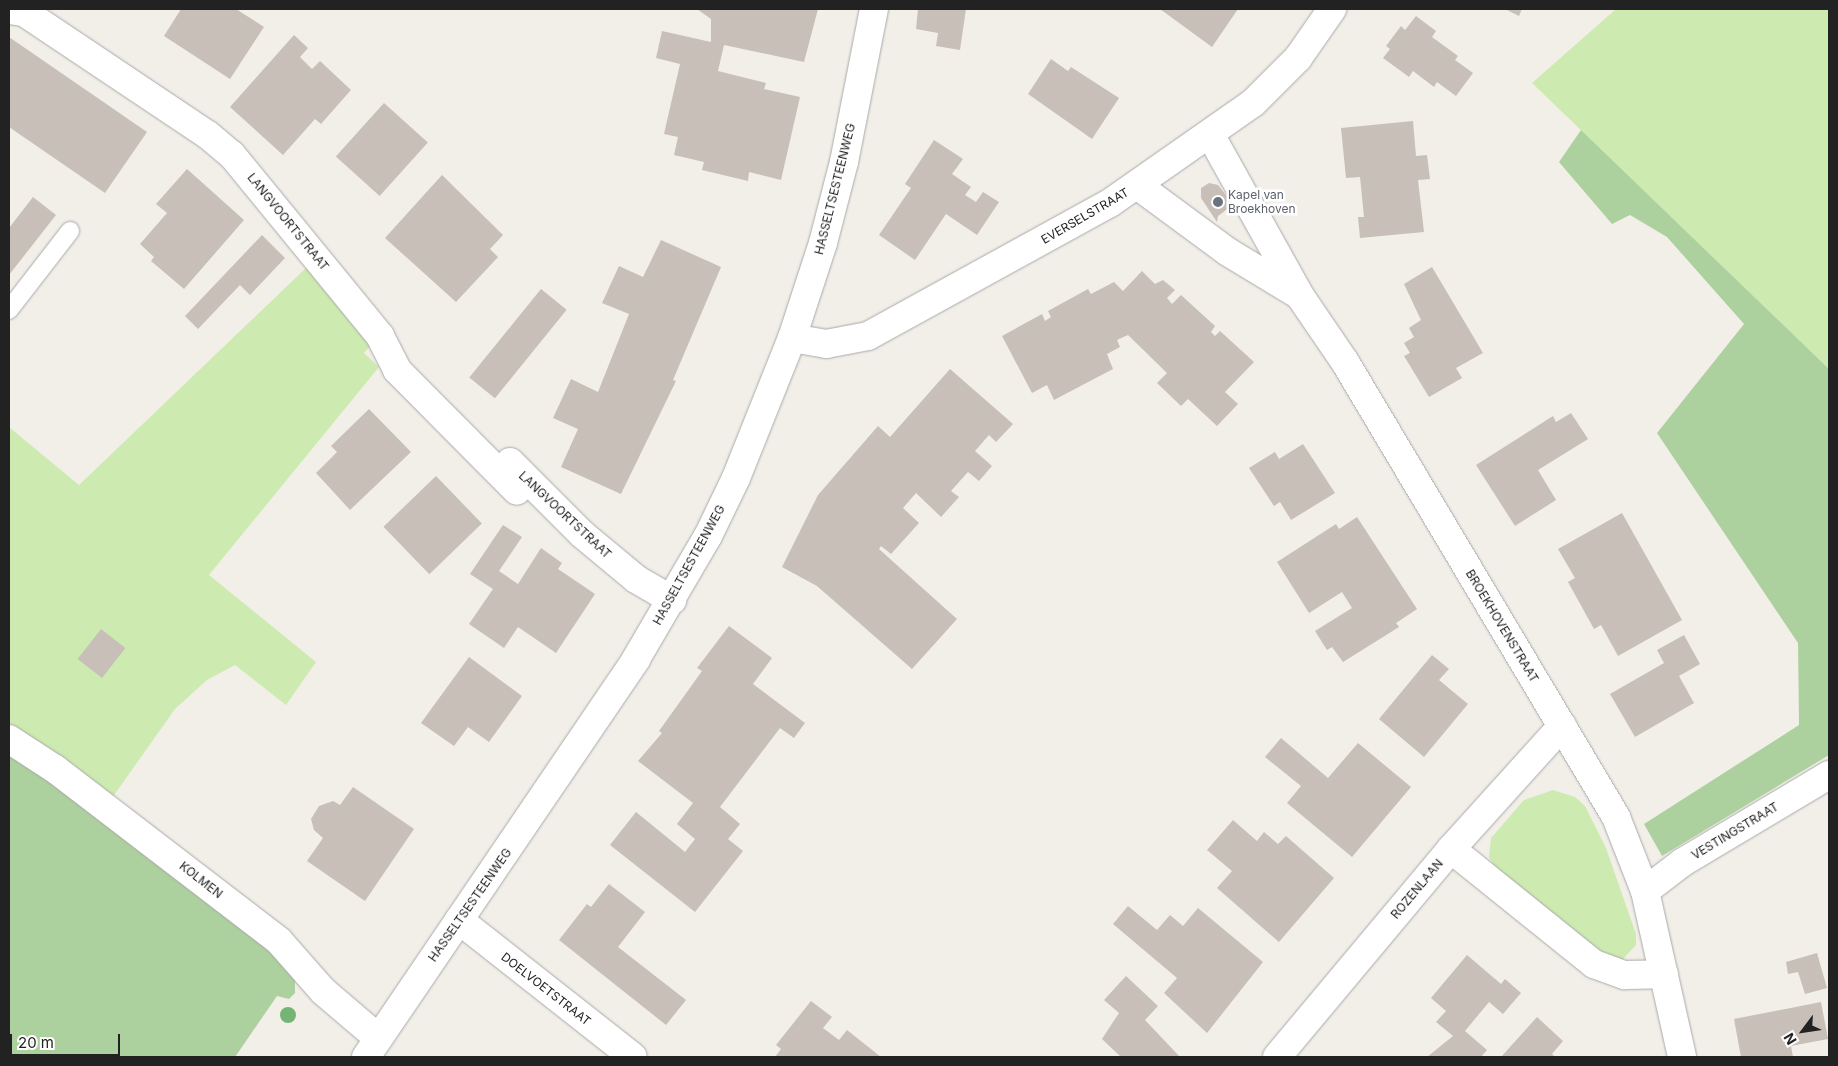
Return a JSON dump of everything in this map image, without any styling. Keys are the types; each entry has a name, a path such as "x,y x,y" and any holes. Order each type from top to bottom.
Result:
{"street":[{"name":"HASSELTSESTEENWEG","path":"372,1048 460,920 672,600 736,478 792,338 844,162 874,9"},
{"name":"EVERSELSTRAAT","path":"792,338 826,344 868,336 1137,185 1211,136 1253,103 1298,58 1332,9"},
{"name":"LANGVOORTSTRAAT","path":"9,10 24,12 208,135 232,155 380,336 397,370 517,491"},
{"name":"BROEKHOVENSTRAAT","path":"1211,136 1300,296 1345,362 1616,817 1644,891 1682,1057"},
{"name":"BROEKHOVENSTRAAT","path":"1137,185 1228,252 1300,296"},
{"name":"LANGVOORTSTRAAT","path":"424,377 582,534 636,579 672,600"},
{"name":"ROZENLAAN","path":"1277,1057 1451,849 1562,726"},
{"name":"KOLMEN","path":"9,739 55,769 280,941 372,1048"},
{"name":"VESTINGSTRAAT","path":"1644,891 1683,862 1829,775"},
{"path":"1451,849 1594,964 1624,976 1664,974"},
{"name":"DOELVOETSTRAAT","path":"460,920 633,1057"}],"lane":[{"path":"9,310 70,231"}],"green space":[{"path":"1616,9 1829,9 1829,369 1532,83"},
{"path":"1581,130 1829,369 1829,755 1662,856 1644,824 1799,725 1798,643 1657,433 1744,324 1667,237 1630,215 1612,224 1559,162"},
{"path":"308,266 371,345 364,353 379,367 209,575 316,662 286,705 235,665 207,680 175,709 112,798 9,726 9,427 79,485"},
{"path":"9,753 46,777 281,956 295,976 295,993 289,999 277,996 235,1057 9,1057"},
{"path":"1553,790 1575,797 1585,806 1606,848 1636,934 1636,945 1623,959 1604,958 1495,867 1489,857 1491,838 1524,800"}],"building":[{"path":"181,9 236,9 264,27 230,79 164,36"},
{"path":"697,9 818,9 804,62 724,45 718,71 766,83 764,89 800,97 781,180 749,172 748,181 702,170 704,162 674,155 678,137 664,134 680,64 656,58 662,31 711,42 711,19"},
{"path":"918,9 966,9 960,50 936,46 938,33 916,29"},
{"path":"1160,9 1238,9 1212,47"},
{"path":"1505,9 1522,9 1519,16"},
{"path":"1416,16 1436,31 1432,37 1458,56 1455,60 1473,73 1456,96 1437,82 1434,87 1413,71 1409,77 1383,58 1390,49 1386,46 1401,26 1405,30"},
{"path":"294,35 308,48 300,57 312,69 320,61 351,90 321,124 315,119 283,155 230,107"},
{"path":"9,37 147,132 105,193 9,127"},
{"path":"1051,59 1068,71 1071,67 1119,98 1092,139 1028,94"},
{"path":"384,103 428,142 380,196 336,157"},
{"path":"1413,121 1416,156 1427,155 1430,179 1418,180 1424,232 1360,238 1358,217 1364,217 1360,177 1346,178 1341,128"},
{"path":"934,140 963,159 952,174 971,187 965,195 976,202 983,192 999,202 977,235 946,214 915,260 879,235 911,188 905,184"},
{"path":"187,169 244,220 184,289 151,261 154,257 140,244 167,213 156,204"},
{"path":"442,175 503,235 490,249 498,257 456,302 385,238"},
{"name":"Kapel van Broekhoven","path":"1209,183 1218,185 1236,208 1230,207 1218,216 1217,222 1201,198 1201,188"},
{"path":"33,197 56,215 9,275 9,228"},
{"path":"262,235 285,258 250,295 240,285 198,329 185,316"},
{"path":"661,240 721,267 673,380 676,381 621,494 561,467 578,429 553,418 571,379 598,392 629,314 602,303 619,266 643,277"},
{"path":"1432,267 1483,353 1456,368 1462,378 1429,397 1404,356 1410,353 1404,343 1414,337 1409,328 1421,320 1404,284"},
{"path":"1142,271 1155,284 1163,280 1175,290 1167,298 1172,304 1181,295 1215,326 1211,332 1215,336 1220,331 1254,362 1225,392 1238,404 1217,426 1188,399 1181,406 1157,383 1167,373 1128,335 1117,340 1120,347 1107,354 1113,369 1054,400 1047,385 1032,393 1002,336 1042,314 1045,321 1051,317 1048,311 1088,289 1091,294 1114,282 1123,291"},
{"path":"541,289 567,310 495,398 469,378"},
{"path":"950,369 1013,424 996,442 989,435 975,451 992,466 979,481 968,472 951,491 959,497 941,517 916,493 903,508 919,523 891,554 881,546 879,549 957,619 912,669 817,586 782,567 818,495 878,426 890,437"},
{"path":"369,409 411,452 350,510 316,473 337,452 331,446"},
{"path":"1571,413 1588,439 1538,470 1556,500 1515,526 1476,465 1553,416 1556,422"},
{"path":"1303,444 1335,493 1291,520 1280,502 1274,506 1249,468 1275,452 1279,459"},
{"path":"436,476 482,523 429,574 383,527"},
{"path":"1622,513 1682,620 1618,656 1601,625 1594,629 1568,582 1575,578 1558,549"},
{"path":"1357,517 1417,609 1396,623 1399,627 1343,662 1332,647 1327,650 1315,631 1352,608 1342,592 1309,613 1277,562 1336,524 1339,529"},
{"path":"503,525 522,537 499,571 518,584 541,548 562,563 558,569 595,594 556,653 518,627 504,648 469,624 493,589 470,574"},
{"path":"729,626 772,658 753,684 805,723 794,738 780,728 720,807 740,824 728,839 743,851 695,912 610,845 636,812 685,852 695,839 677,824 693,803 638,761 662,733 659,731 702,671 697,668"},
{"path":"101,629 125,648 102,678 78,659"},
{"path":"1684,635 1700,664 1679,676 1694,703 1635,737 1610,694 1664,663 1657,650"},
{"path":"1432,655 1449,669 1439,680 1468,704 1424,757 1379,719"},
{"path":"469,657 522,696 489,742 468,727 454,746 421,723"},
{"path":"1281,738 1328,778 1358,743 1411,787 1352,857 1287,803 1301,786 1265,757"},
{"path":"353,787 414,829 365,901 307,861 323,838 314,830 311,819 319,806 333,801 340,805"},
{"path":"1233,820 1257,841 1264,832 1278,844 1286,836 1334,878 1279,942 1217,888 1232,871 1207,850"},
{"path":"609,884 645,912 618,947 686,1000 666,1025 559,940 587,904 591,907"},
{"path":"1128,906 1157,930 1170,915 1183,926 1198,908 1263,962 1207,1033 1164,993 1177,978 1113,924"},
{"path":"1817,953 1827,988 1805,994 1798,972 1788,974 1786,962"},
{"path":"1467,955 1501,984 1505,979 1521,993 1503,1014 1489,1002 1465,1031 1487,1050 1481,1057 1427,1057 1453,1036 1436,1022 1446,1011 1431,998"},
{"path":"1126,976 1158,1006 1145,1020 1180,1057 1121,1057 1102,1039 1119,1013 1104,1000"},
{"path":"811,1001 832,1017 823,1028 839,1040 847,1030 881,1057 775,1057 781,1049 776,1045"},
{"path":"1821,1002 1828,1039 1791,1046 1793,1057 1741,1057 1734,1019"},
{"path":"1537,1017 1563,1041 1552,1054 1555,1057 1501,1057"}],"place":[{"name":"Kapel van Broekhoven","path":"1218,202"}]}
